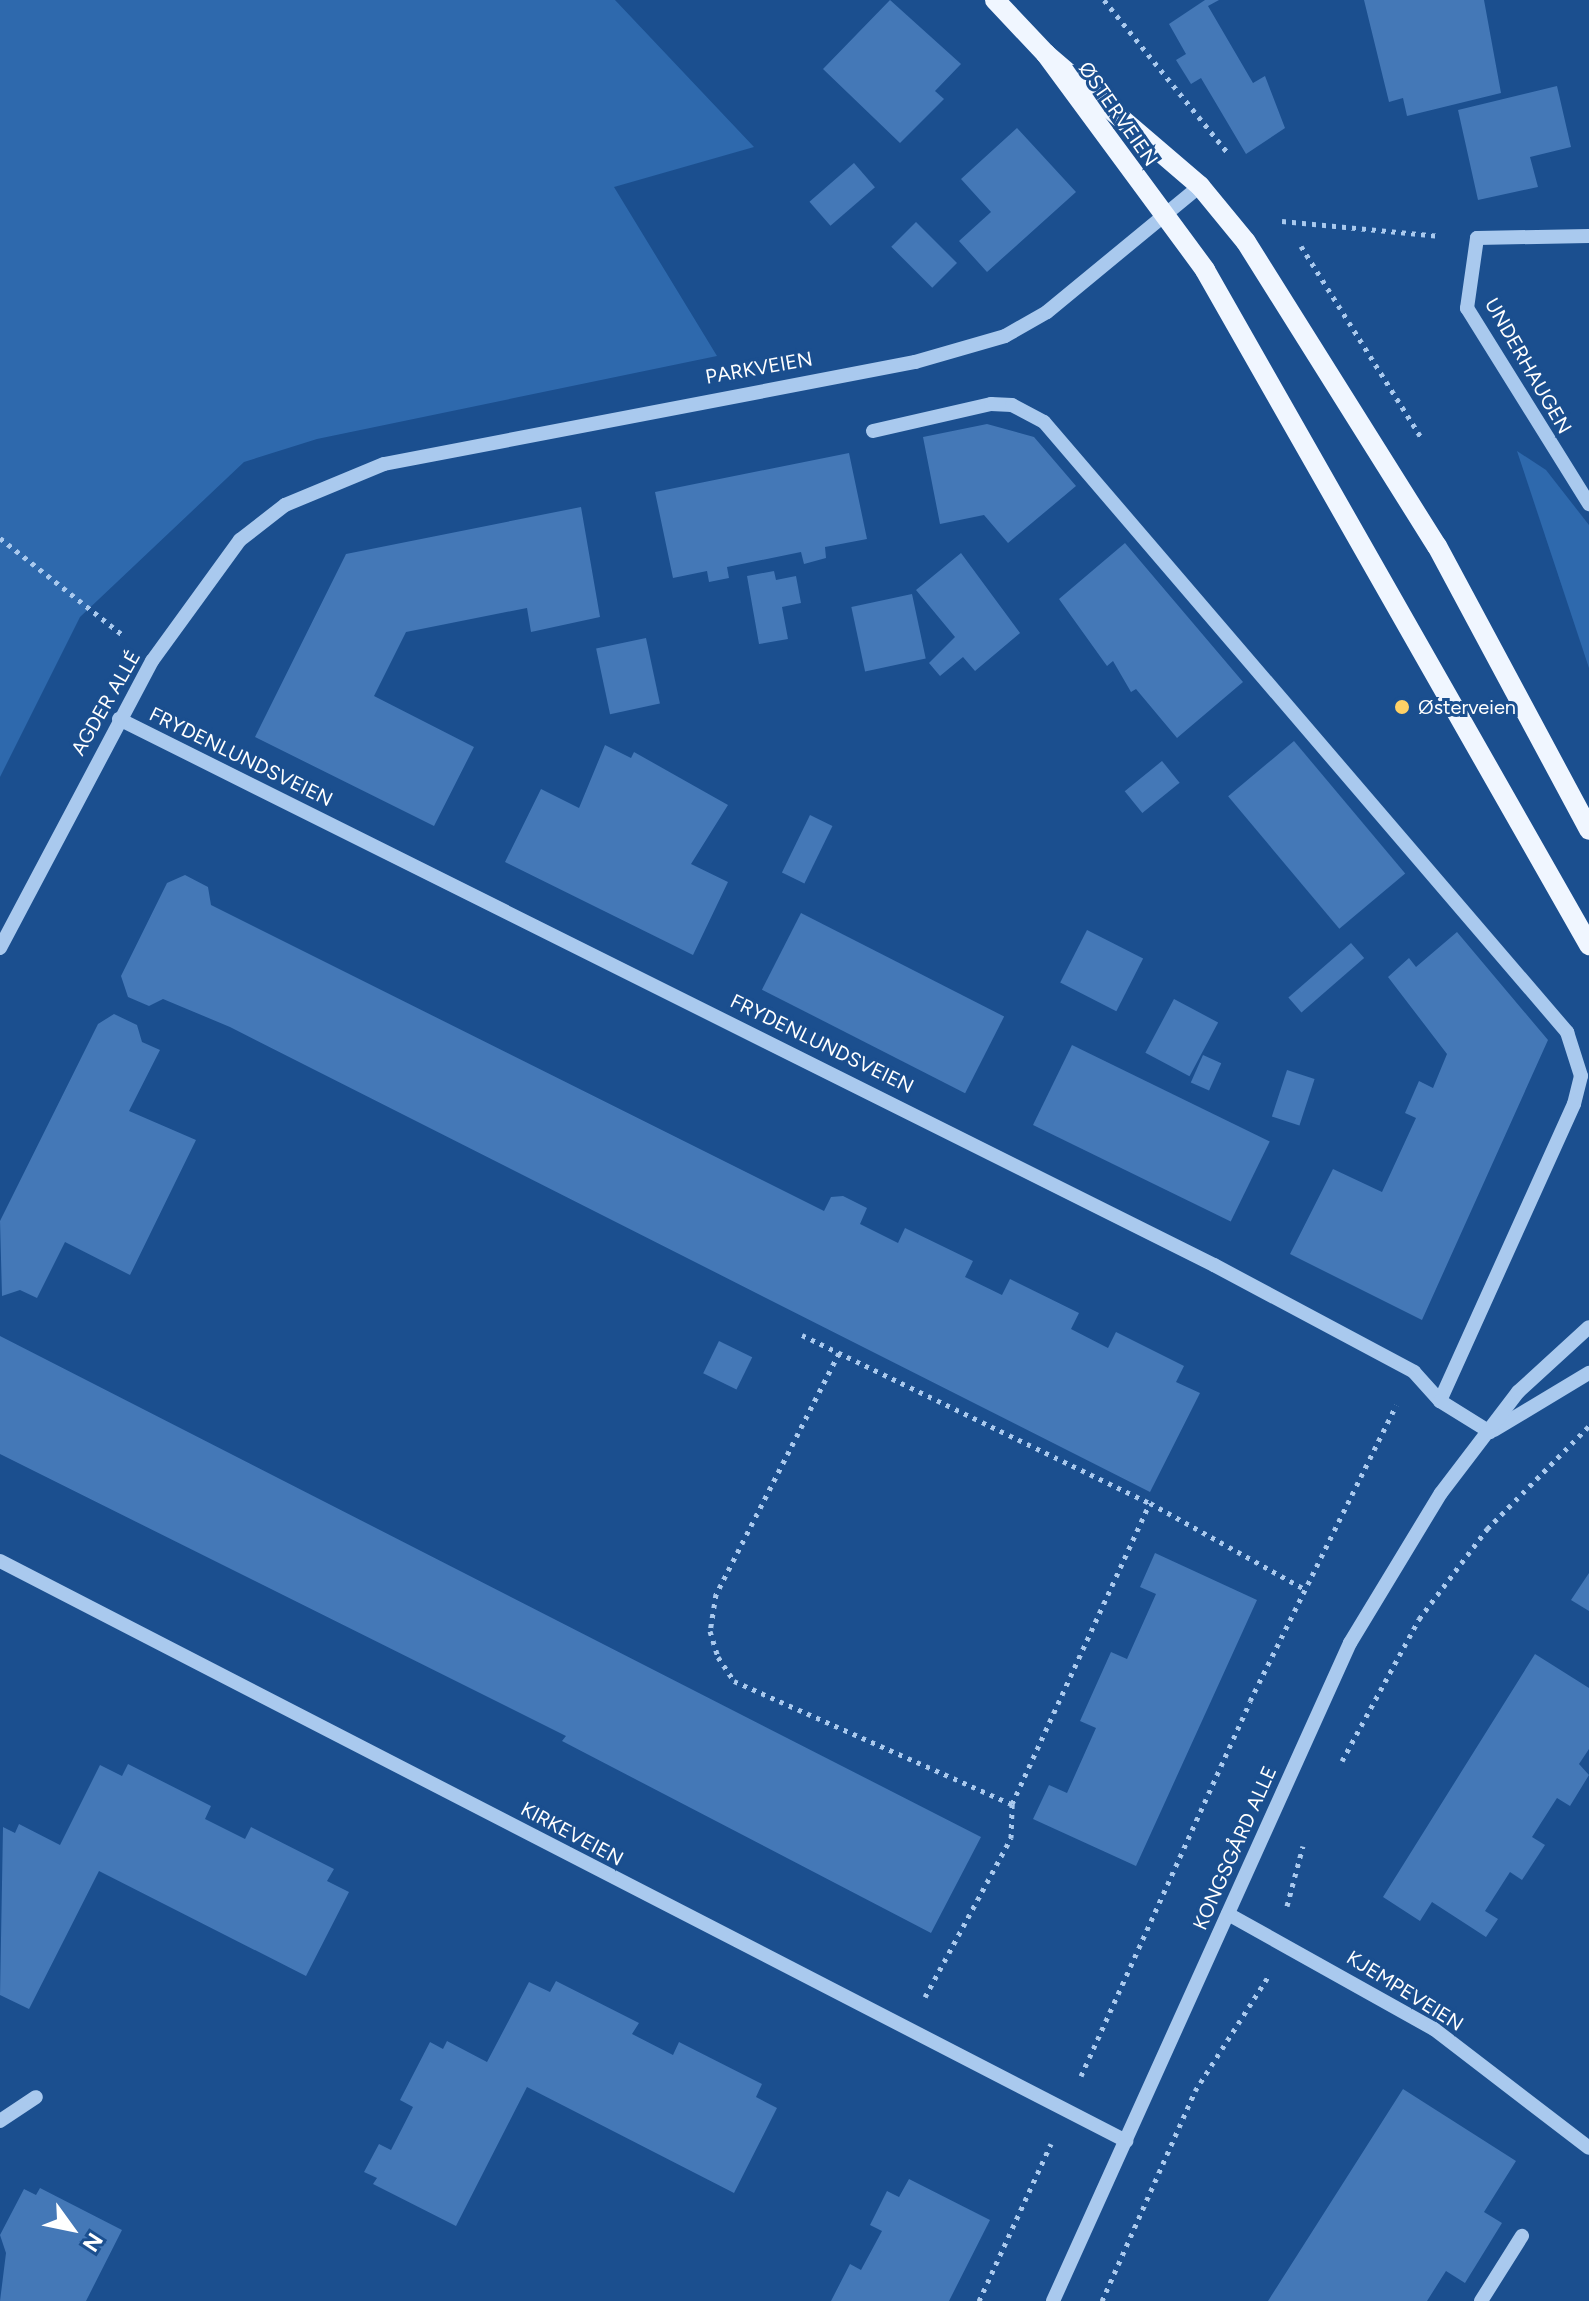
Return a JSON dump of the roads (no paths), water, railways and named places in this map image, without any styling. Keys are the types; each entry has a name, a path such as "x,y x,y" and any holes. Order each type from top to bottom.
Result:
{"main road":[{"name":"ØSTERVEIEN","path":"995,0 1046,54 1200,186 1338,378 1589,830"},
{"name":"ØSTERVEIEN","path":"1046,54 1163,219 1205,270 1589,945"}],"street":[{"name":"PARKVEIEN","path":"285,505 326,481 470,444 965,350 1047,312 1200,186"},
{"name":"UNDERHAUGEN","path":"1589,236 1477,238 1467,308 1589,504"},
{"path":"873,431 991,404 1012,405 1044,422 1567,1032 1581,1076 1574,1104 1440,1401"},
{"name":"AGDER ALLÉ","path":"0,948 152,661 240,540 285,505"},
{"name":"FRYDENLUNDSVEIEN","path":"119,719 908,1109 1414,1372 1440,1401 1490,1432"},
{"name":"KONGSGÅRD ALLE","path":"1053,2301 1350,1643 1401,1553 1490,1432 1535,1374 1589,1327"},
{"name":"KONGSGÅRD ALLE","path":"1490,1432 1589,1373"},
{"name":"KIRKEVEIEN","path":"0,1561 906,2033 1064,2114 1126,2141"},
{"name":"KJEMPEVEIEN","path":"1228,1914 1279,1939 1434,2029 1589,2148"},
{"path":"0,2121 36,2097"},
{"path":"1481,2301 1522,2236"}],"place":[{"name":"Østerveien","path":"1402,707"}]}
